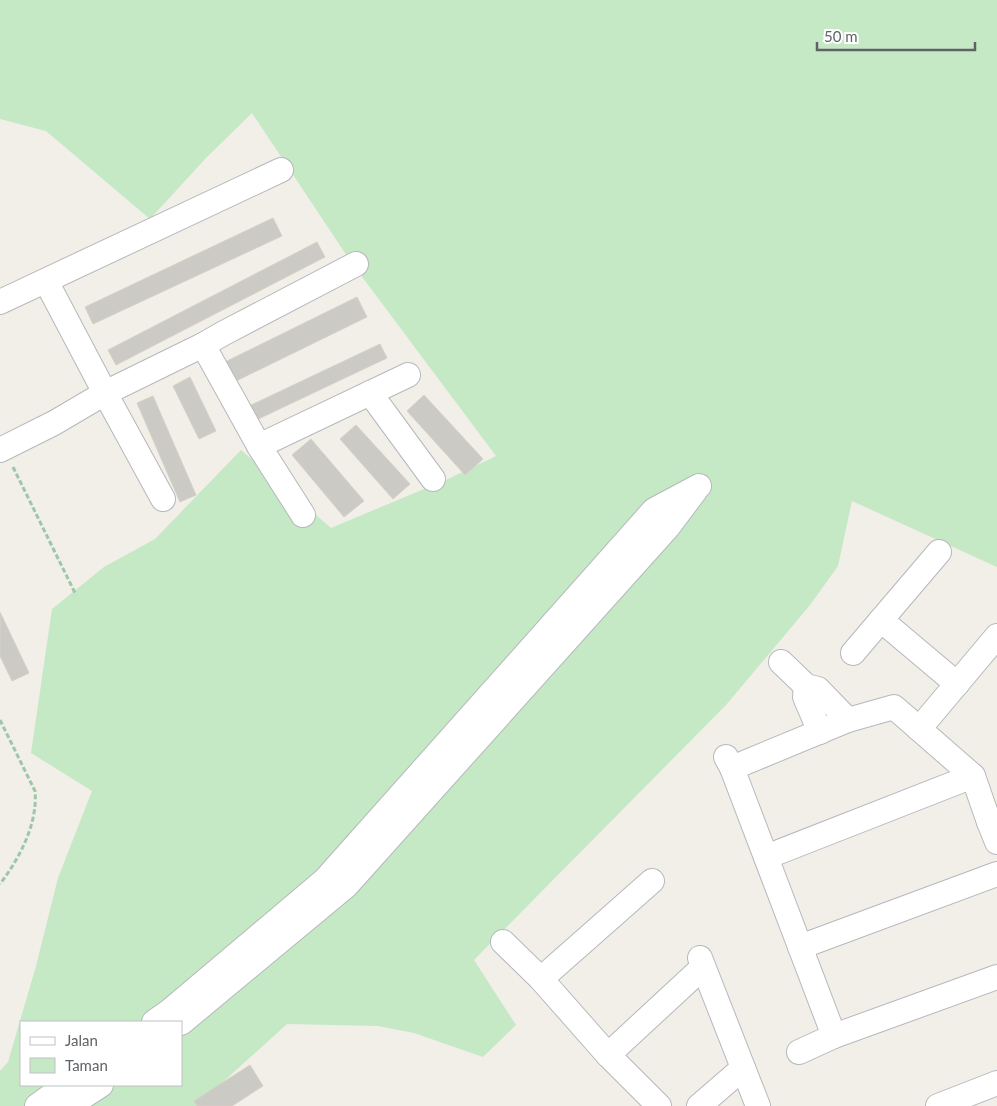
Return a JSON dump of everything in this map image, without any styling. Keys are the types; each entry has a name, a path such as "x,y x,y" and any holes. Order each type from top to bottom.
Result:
{"street":[{"path":"0,302 280,170"},
{"path":"2,449 54,423 105,392 203,345 356,264"},
{"path":"46,281 164,499"},
{"path":"203,345 259,446 303,515"},
{"path":"259,446 408,375"},
{"path":"370,393 433,479"},
{"path":"155,1021 171,1010 325,880 654,510 699,486 668,527 346,886 182,1022"},
{"path":"853,654 939,552"},
{"path":"881,620 957,684"},
{"path":"919,729 994,643"},
{"path":"781,662 806,686 818,689 848,720"},
{"path":"806,686 806,697 820,732"},
{"path":"834,1036 729,762 820,732 848,720 894,707 973,776 994,828"},
{"path":"766,857 973,776"},
{"path":"800,947 997,874"},
{"path":"541,979 652,881"},
{"path":"503,942 541,979 608,1055 659,1106"},
{"path":"608,1055 702,962 758,1106"},
{"path":"799,1052 834,1036 997,976"},
{"path":"699,1106 743,1068"},
{"path":"938,1106 997,1082"},
{"path":"37,1106 65,1086"},
{"path":"68,1106 99,1086"}],"path":[{"path":"2,449 76,595"},
{"path":"0,720 35,792 36,800 32,824 26,839 11,869 0,884"}],"green space":[{"path":"0,0 997,0 997,567 852,501 838,566 810,605 726,705 474,960 516,1025 483,1057 414,1033 378,1026 287,1024 213,1091 206,1106 0,1106 0,1071 8,1062 36,966 58,878 92,791 31,753 52,609 104,567 155,539 241,450 331,528 448,479 496,456 351,262 252,113 206,158 150,219 46,131 0,119"}],"building":[{"path":"273,218 282,236 93,324 85,307"},
{"path":"317,242 325,257 116,365 108,350"},
{"path":"357,297 367,317 230,384 221,364"},
{"path":"380,344 387,358 254,421 247,407"},
{"path":"190,377 216,431 199,439 173,386"},
{"path":"424,395 483,459 465,475 407,411"},
{"path":"153,396 196,495 180,502 137,403"},
{"path":"356,425 410,484 393,499 340,439"},
{"path":"311,439 364,501 344,517 292,455"},
{"path":"0,612 29,673 12,681 0,656"},
{"path":"250,1065 263,1086 232,1106 197,1106 194,1101"}]}
